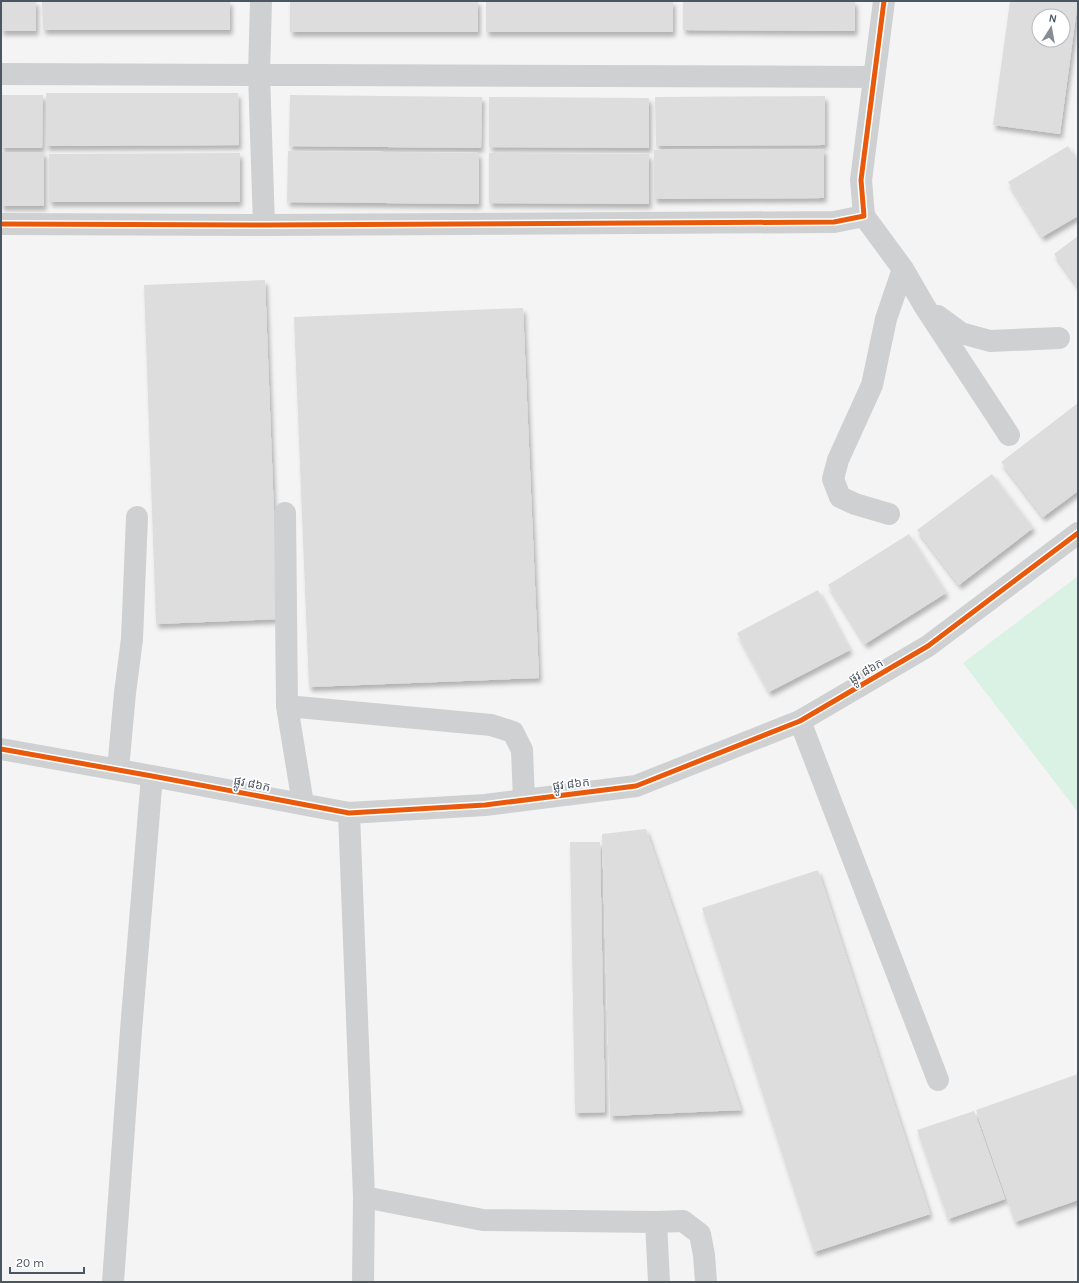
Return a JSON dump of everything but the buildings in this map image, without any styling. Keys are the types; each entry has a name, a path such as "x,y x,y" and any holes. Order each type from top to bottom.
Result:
{"street":[{"path":"261,1 259,74 264,225"},
{"path":"884,1 862,180 864,216 903,269 925,307 1009,436"},
{"path":"1,74 874,77"},
{"path":"1,224 264,225 834,222 864,216"},
{"path":"889,514 855,504 840,497 833,479 838,460 872,386 886,319 903,269"},
{"path":"925,307 961,333 990,341 1059,338"},
{"path":"285,513 287,706 303,804"},
{"path":"118,769 132,639 137,517"},
{"name":"ផ្លូវ ៨៦ក","path":"1,749 118,769 349,813 485,805 636,786 800,721 928,646 1078,533"},
{"path":"287,706 491,725 513,732 522,750 524,800"},
{"path":"800,721 938,1080"},
{"path":"113,1282 152,776"},
{"path":"349,813 364,1197 363,1282"},
{"path":"364,1197 483,1220 683,1221 700,1234 704,1255 706,1282"},
{"path":"656,1222 659,1282"}],"green space":[{"path":"1078,576 1078,812 963,663"}],"cycle path":[{"path":"1,224 264,225 834,222 864,216 861,180 884,1"},
{"path":"1,749 349,813 485,805 636,786 800,721 928,646 1078,533"}]}
